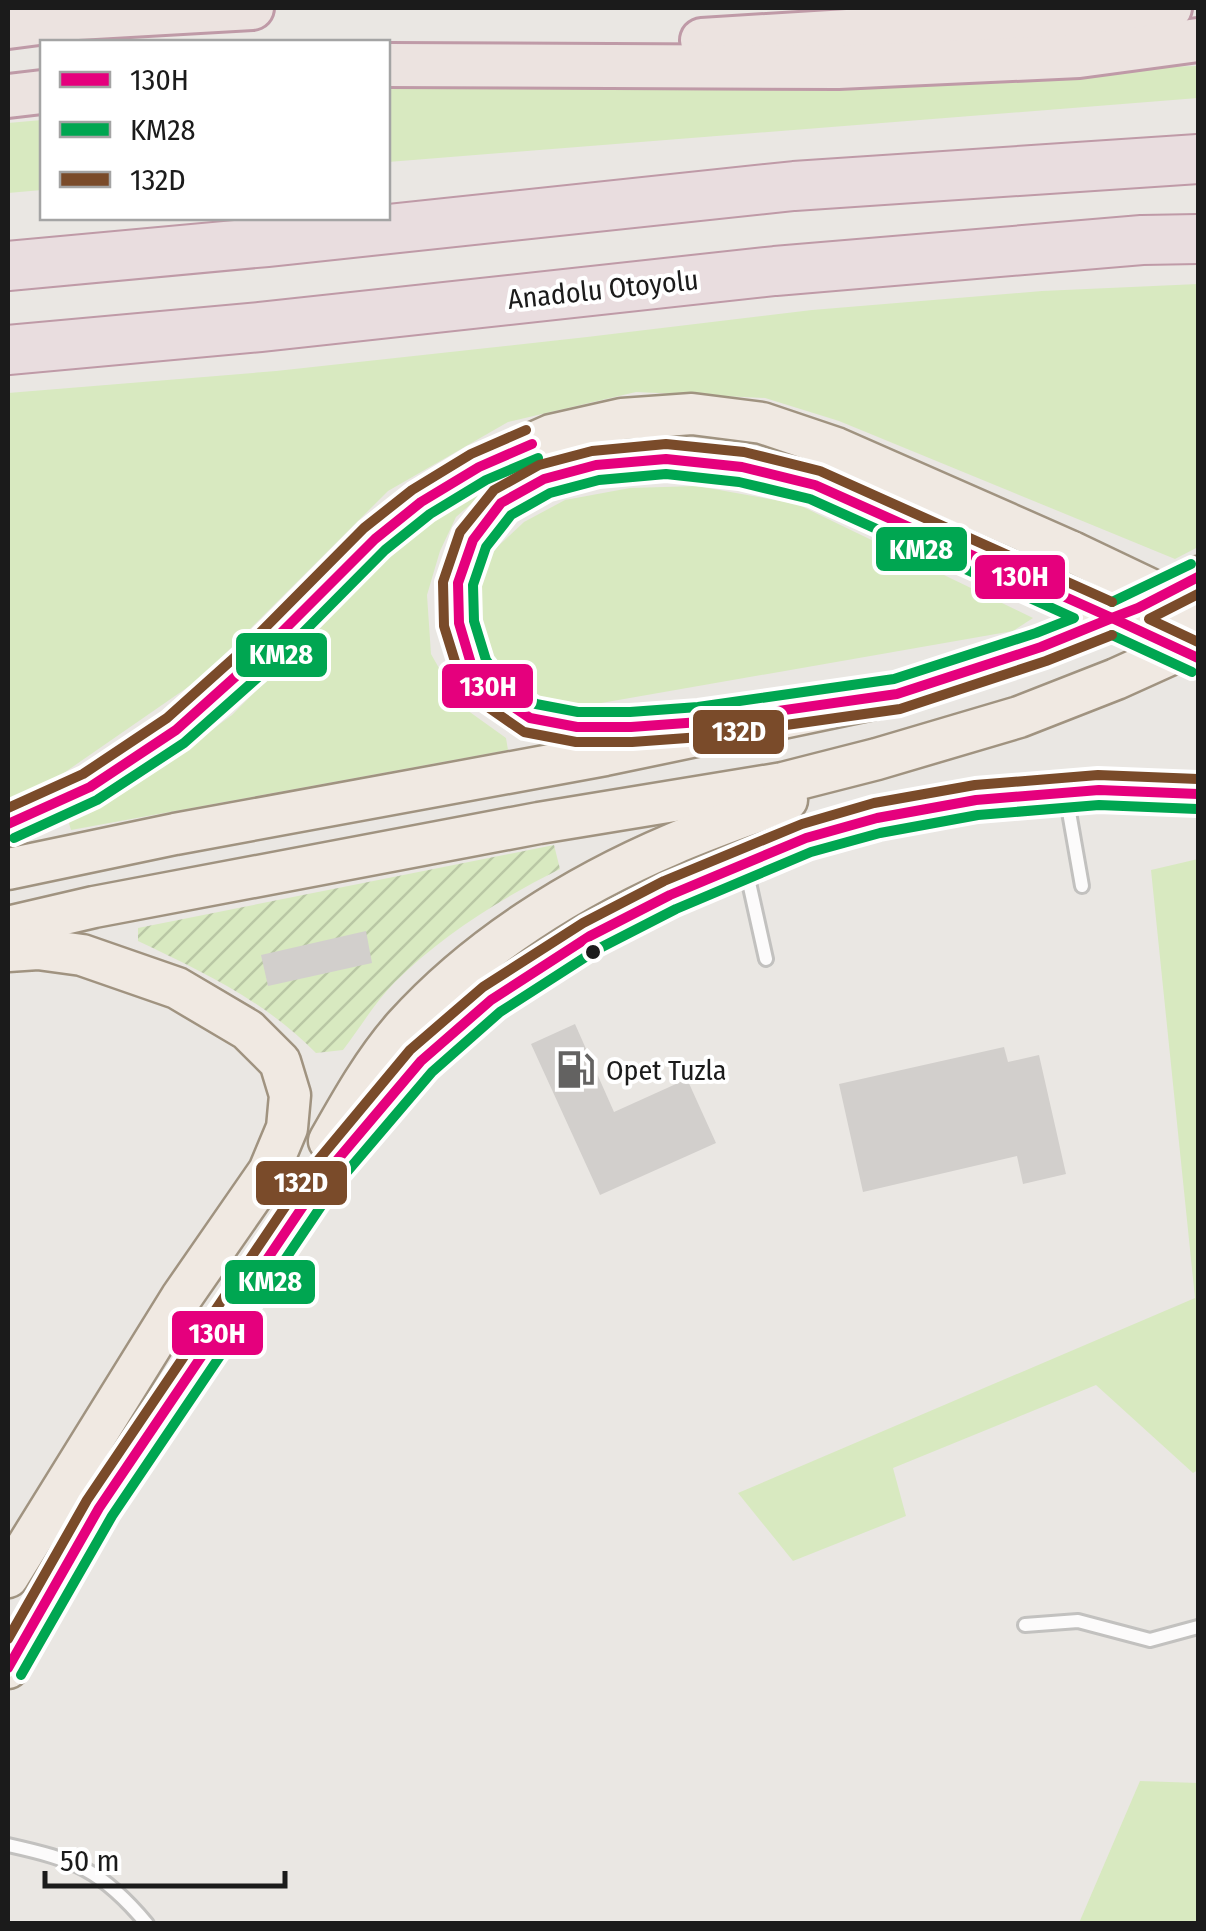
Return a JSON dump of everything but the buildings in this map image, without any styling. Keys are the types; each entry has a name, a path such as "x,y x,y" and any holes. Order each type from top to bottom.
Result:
{"highway":[{"path":"8,28 77,18 252,8"},
{"path":"390,62 1170,8"},
{"path":"390,62 838,67 1079,56 1198,40"},
{"path":"8,96 40,92"},
{"path":"8,266 794,186 1198,159"},
{"name":"Anadolu Otoyolu","path":"8,350 260,327 775,270 1198,238"}],"main road":[{"path":"8,824 90,787 176,730 254,660 376,539 421,502 479,467 551,435 622,419 692,414 762,423 836,448 1198,612"},
{"path":"897,694 632,728 577,727 530,718 494,694 472,667 458,623 458,584 473,540 501,503 544,478 596,465 666,458 742,467 815,485 1198,658"},
{"path":"8,870 194,830 622,752 897,694 1041,648 1138,608 1198,577"},
{"path":"224,1322 358,1091 402,1029 455,975 520,928 592,882 672,844 1019,718 1198,642"},
{"path":"8,927 94,907 520,827 783,783 1019,718"},
{"path":"8,1668 99,1508 322,1178 420,1062 491,1000 590,936 670,895 806,838 877,818 976,800 1099,790 1198,794"},
{"path":"8,951 38,949 82,955 177,988 248,1030 280,1062 290,1095 287,1128 270,1171 182,1298 8,1578"}],"lane":[{"path":"1066,793 1082,886"},
{"path":"744,863 766,959"},
{"path":"1025,1625 1078,1622 1150,1640 1198,1627"},
{"path":"8,1845 84,1866 112,1887 146,1924"}],"green space":[{"path":"1198,66 1198,98 390,162 390,89"},
{"path":"40,120 40,190 8,193 8,123"},
{"path":"1198,284 1198,547 1175,559 839,421 765,398 636,392 508,422 388,491 201,678 45,786 8,800 8,393 276,371 812,310 1042,291"},
{"path":"697,486 797,504 1033,618 1013,631 567,709 501,681 476,640 475,601 493,551 524,522 565,500 630,488"},
{"path":"472,491 480,496 456,517 440,551 427,595 431,654 460,705 506,738 508,750 71,830 68,820 160,768 232,715 414,532"},
{"path":"554,845 560,869 494,906 432,949 388,990 343,1050 316,1053 254,1003 138,941 138,928"},
{"path":"1198,859 1198,1470 1193,1473 1096,1385 893,1468 906,1516 793,1561 738,1493 1195,1298 1151,870"},
{"path":"1140,1781 1198,1783 1198,1923 1079,1923"}],"transit line":[{"name":"132D","path":"8,808 83,774 167,718 244,649 364,528 412,490 471,454 526,430"},
{"name":"130H","path":"8,824 90,787 176,730 254,660 375,539 421,502 479,467 532,444"},
{"name":"132D","path":"1112,602 820,471 744,452 666,444 592,451 539,465 494,490 460,532 443,582 444,626 458,671 482,703 524,732 576,742 701,737 900,709 1112,635"},
{"name":"KM28","path":"14,838 97,800 184,743 265,671 385,550 430,514 486,480 538,458"},
{"name":"130H","path":"666,459 742,467 815,485 1112,618 1041,647 897,694 700,722 631,727 577,727 530,718 494,694 472,667 459,623 458,583 473,540 501,503 544,479 596,465 666,459"},
{"name":"KM28","path":"666,474 739,482 810,499 1074,618 894,679 698,707 578,712 536,704 504,683 486,660 474,621 473,585 486,547 511,515 550,493 599,480 666,474"},
{"name":"KM28","path":"1112,602 1191,564"},
{"name":"130H","path":"1112,618 1198,577"},
{"name":"132D","path":"1198,594 1149,619 1198,642"},
{"name":"130H","path":"1112,618 1198,658"},
{"name":"KM28","path":"1112,635 1192,672"},
{"name":"132D","path":"8,1639 87,1500 310,1170 410,1050 483,987 583,923 664,881 802,824 874,803 975,785 1098,775 1198,779"},
{"name":"130H","path":"8,1668 99,1508 322,1178 421,1061 491,1000 590,936 670,895 806,838 877,818 976,800 1099,790 1198,794"},
{"name":"KM28","path":"21,1675 112,1516 334,1187 432,1072 500,1012 598,949 676,909 811,852 880,833 978,815 1099,805 1197,809"}],"place":[{"name":"Opet Tuzla","path":"576,1070"}]}
